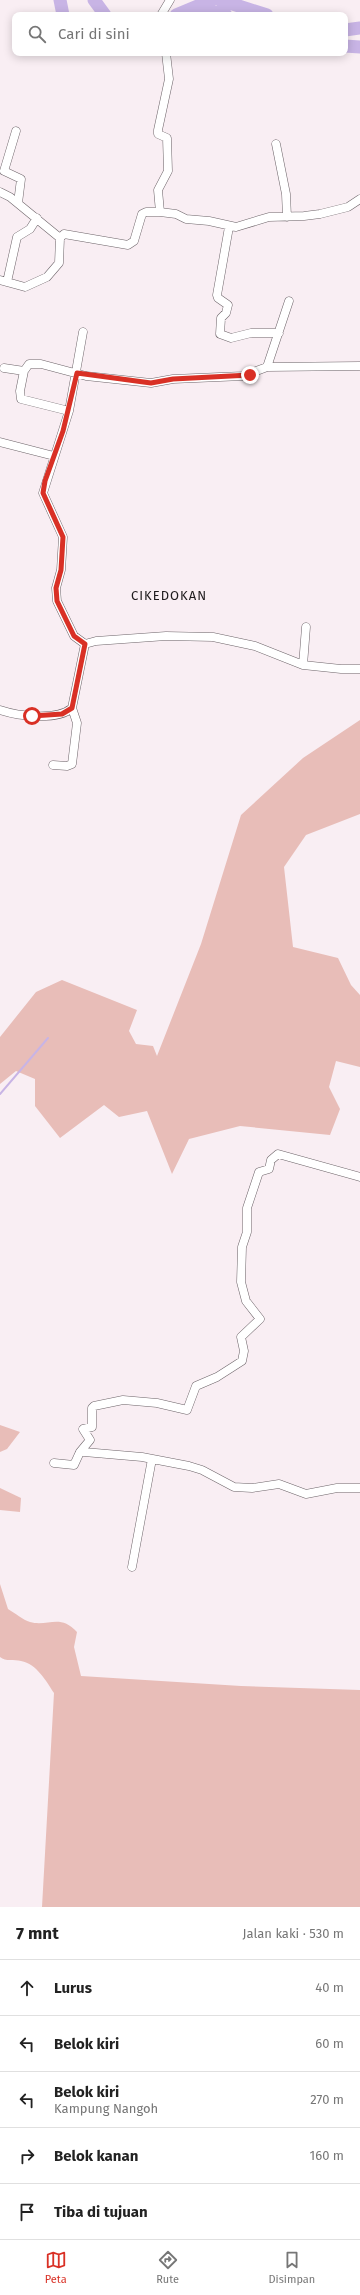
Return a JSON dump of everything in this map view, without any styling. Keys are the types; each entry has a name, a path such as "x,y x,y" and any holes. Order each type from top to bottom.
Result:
{"street":[{"path":"164,12 170,0"},
{"path":"160,212 158,190 168,171 167,139 158,134 168,79 166,56"},
{"path":"16,131 4,171 21,178 18,203"},
{"path":"276,144 285,186 287,217"},
{"path":"0,192 38,218 60,238"},
{"path":"38,218 30,229 17,237 3,281 25,287 47,277 59,264 60,238 64,234 128,245 134,241 142,214 146,212 160,212 236,227 269,217 315,214 348,207 360,199"},
{"path":"229,226 227,247 217,295 218,298 228,305 226,314 221,318 220,334 231,338 251,333 279,333"},
{"path":"267,368 289,301"},
{"path":"83,332 77,373 68,411 43,493 63,537 61,570 55,594 58,605 74,636 85,644"},
{"path":"68,411 22,399 19,396 24,370 29,364 34,363 77,373 151,383 180,379 244,376 267,368 360,366"},
{"path":"4,368 24,370"},
{"path":"0,442 54,456"},
{"path":"303,665 306,627"},
{"path":"85,644 96,641 166,636 213,637 256,646 303,665 341,669 360,669"},
{"path":"53,765 67,766 72,764 77,723 72,708 85,644"},
{"path":"0,710 20,715 37,716 62,714 72,708"},
{"path":"54,1463 74,1465 80,1452 89,1441 83,1429 92,1427 92,1408 94,1406 123,1400 157,1403 187,1410 196,1386 217,1377 242,1361 244,1351 241,1337 260,1319 246,1301 241,1286 242,1247 247,1232 247,1208 259,1172 269,1169 275,1156 278,1154 360,1177"},
{"path":"80,1452 135,1456 196,1468 234,1487 252,1488 279,1484 306,1494 337,1488 360,1488"},
{"path":"132,1567 152,1459"}],"shaded area":[{"path":"360,720 360,814 306,835 284,867 293,947 338,958 351,985 360,995 360,1067 336,1061 329,1087 340,1109 330,1135 240,1126 189,1139 172,1174 147,1111 119,1117 104,1105 60,1138 35,1106 35,1079 16,1071 0,1084 0,1037 36,992 62,980 137,1010 129,1031 136,1044 153,1046 157,1056 201,944 241,815 303,758"},
{"path":"0,1425 20,1432 7,1449 0,1452"},
{"path":"0,1488 21,1498 20,1512 0,1510"},
{"path":"0,1584 8,1609 22,1618 36,1623 65,1623 77,1632 74,1647 81,1676 241,1686 360,1690 360,1907 42,1907 54,1693 44,1678 32,1666 21,1661 2,1659 0,1657"}],"waterway":[{"path":"60,0 62,12"},
{"path":"94,0 103,12"},
{"path":"183,12 212,0"},
{"path":"220,0 258,12"},
{"path":"195,12 216,12"},
{"path":"348,30 360,28"},
{"path":"348,46 360,47"},
{"path":"0,1094 48,1038"}],"district":[{"name":"CIKEDOKAN","path":"169,595"}],"route":[{"path":"32,716 62,714 72,708 85,644 81,643 74,636 58,605 55,594 61,570 64,545 63,537 62,532 44,499 43,493 45,481 63,431 77,373 86,376 117,378 151,383 173,379 220,378 250,375"}]}
